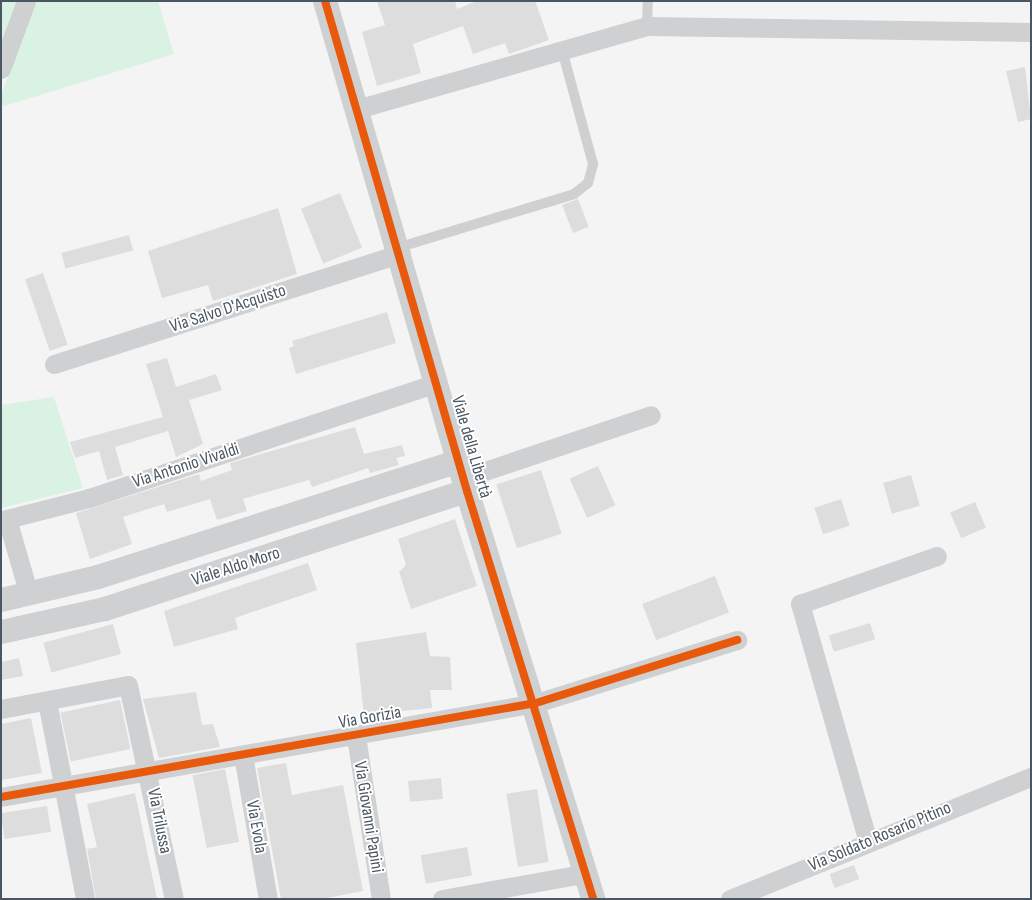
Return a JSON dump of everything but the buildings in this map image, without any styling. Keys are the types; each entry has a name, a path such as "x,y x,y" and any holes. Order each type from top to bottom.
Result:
{"street":[{"path":"1,69 26,1"},
{"name":"Viale della Libertà","path":"325,1 400,250 463,477 536,703 582,874 593,899"},
{"path":"357,109 647,26 1031,32"},
{"name":"Via Salvo D'Acquisto","path":"54,364 400,250"},
{"name":"Via Antonio Vivaldi","path":"29,595 8,519 99,495 438,383"},
{"path":"1,600 29,595 98,577 463,477 651,415"},
{"name":"Viale Aldo Moro","path":"1,632 105,609 463,477"},
{"path":"868,842 800,604 937,556"},
{"name":"Via Gorizia","path":"1,797 536,703 736,640"},
{"name":"Via Trilussa","path":"47,701 128,685 149,770 174,899"},
{"path":"1,709 47,701 85,899"},
{"name":"Via Giovanni Papini","path":"356,736 381,899"},
{"name":"Via Evola","path":"243,755 268,899"},
{"name":"Via Soldato Rosario Pitino","path":"730,899 1031,777"},
{"path":"442,899 512,893 582,874"}],"lane":[{"path":"647,26 648,1"},
{"path":"400,250 574,194 588,183 593,164 562,50"}],"green space":[{"path":"1,1 19,1 1,50"},
{"path":"36,1 158,1 174,54 1,107 1,95"},
{"path":"54,397 83,488 1,508 1,405"}],"cycle path":[{"path":"325,1 467,491 593,899"},
{"path":"1,797 536,703 737,640"}]}
